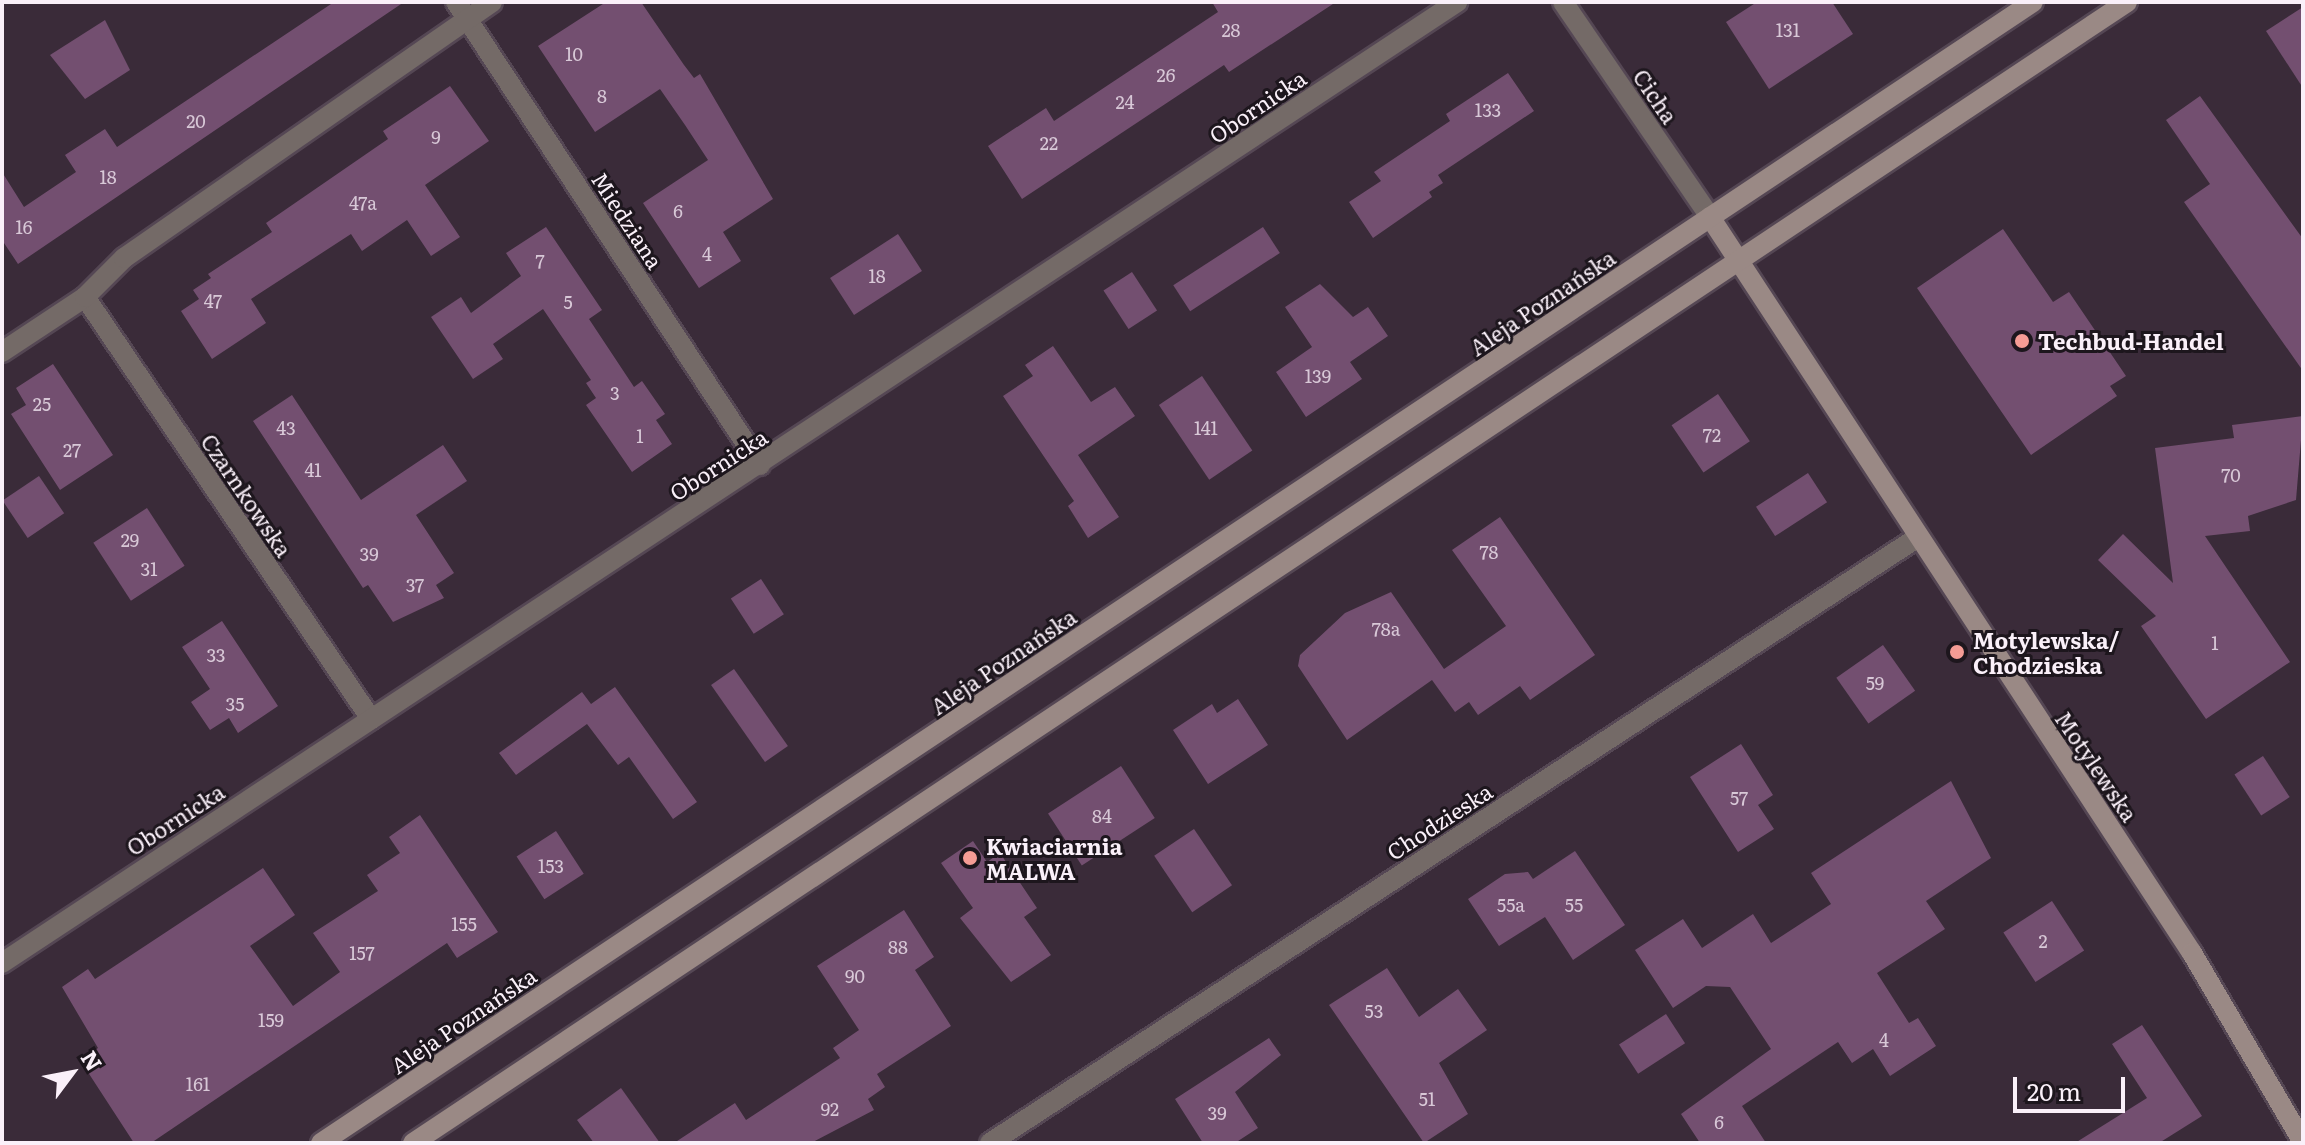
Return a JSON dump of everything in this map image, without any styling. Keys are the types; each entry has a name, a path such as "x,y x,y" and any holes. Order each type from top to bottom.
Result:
{"main road":[{"name":"Aleja Poznańska","path":"321,1143 2033,2"},
{"path":"413,1143 2127,2"},
{"path":"1710,217 1737,262"},
{"name":"Motylewska","path":"1737,262 1915,539 2192,953 2303,1142"}],"street":[{"path":"2,352 85,297 124,258 462,10 492,2"},
{"name":"Obornicka","path":"2,963 1457,2"},
{"name":"Cicha","path":"1563,2 1710,217"},
{"name":"Miedziana","path":"462,10 760,465"},
{"name":"Czarnkowska","path":"85,297 371,719"},
{"name":"Chodzieska","path":"990,1143 1915,539"}],"building":[{"path":"334,2 404,2 18,264 2,240 2,172 24,207 76,172 65,155 105,129 117,147"},
{"path":"606,2 641,2 694,78 700,74 773,199 723,232 741,261 699,288 643,203 708,160 685,125 660,89 595,132 538,46"},
{"path":"1212,2 1336,2 1229,72 1224,65 1022,199 988,146 1046,108 1054,121 1218,12"},
{"path":"1757,2 1832,2 1853,34 1769,89 1726,22"},
{"path":"2303,7 2303,88 2266,31"},
{"path":"105,20 130,70 85,99 50,55"},
{"path":"1508,73 1534,111 1438,175 1443,183 1429,192 1432,197 1373,238 1349,202 1381,181 1374,172 1450,121 1446,114"},
{"path":"450,86 489,141 425,185 460,237 431,256 407,220 362,251 351,234 251,299 266,323 212,359 181,311 199,299 193,290 211,278 208,274 272,232 266,223 388,139 383,131"},
{"path":"2200,96 2303,239 2303,371 2184,202 2210,184 2166,120"},
{"path":"546,227 602,310 589,319 634,387 642,381 665,414 656,420 672,444 632,472 586,405 596,398 586,383 591,380 543,309 493,344 503,359 473,379 431,317 461,297 471,313 521,276 506,253"},
{"path":"1263,227 1280,253 1190,311 1173,285"},
{"path":"2003,229 2053,302 2069,292 2126,376 2110,386 2117,396 2031,455 1917,288"},
{"path":"898,234 922,271 854,315 830,278"},
{"path":"1132,272 1157,311 1129,329 1103,291"},
{"path":"1320,284 1353,317 1368,307 1388,336 1350,362 1362,379 1306,417 1276,372 1312,347 1285,307"},
{"path":"1053,346 1091,402 1115,387 1135,416 1078,455 1119,517 1088,538 1068,506 1074,501 1003,396 1033,376 1025,365"},
{"path":"53,364 113,455 60,490 11,414 26,405 16,388"},
{"path":"1202,376 1252,451 1209,480 1159,405"},
{"path":"1718,394 1750,441 1703,473 1672,425"},
{"path":"292,395 361,500 443,445 467,481 416,515 454,573 436,585 444,598 393,622 368,585 363,588 253,421"},
{"path":"2303,416 2296,500 2248,516 2250,531 2205,536 2290,662 2206,719 2141,626 2156,616 2098,560 2123,534 2173,583 2155,448 2234,438 2232,425"},
{"path":"1808,473 1827,502 1775,536 1756,507"},
{"path":"39,476 64,513 28,538 3,501"},
{"path":"147,508 185,566 131,601 93,543"},
{"path":"1500,517 1595,655 1530,700 1520,686 1478,715 1469,702 1455,712 1432,680 1347,740 1298,666 1300,655 1345,613 1391,592 1444,669 1506,626 1452,550"},
{"path":"761,579 784,614 754,634 731,599"},
{"path":"222,621 278,706 238,733 229,718 210,730 191,702 210,689 182,647"},
{"path":"1883,645 1915,691 1868,724 1836,678"},
{"path":"734,669 788,746 765,762 711,685"},
{"path":"615,687 697,802 673,819 629,757 618,765 587,724 516,775 499,753 582,692 591,704"},
{"path":"1238,699 1268,745 1208,784 1173,730 1212,704 1217,713"},
{"path":"1741,744 1773,795 1758,805 1774,829 1738,852 1690,777"},
{"path":"2263,756 2290,797 2261,816 2234,775"},
{"path":"1121,766 1155,818 1082,865 1048,813"},
{"path":"1951,781 1991,858 1926,901 1945,929 1877,973 1909,1023 1918,1018 1936,1046 1890,1076 1873,1049 1852,1063 1838,1042 1742,1106 1766,1143 1700,1143 1681,1114 1771,1049 1730,987 1706,986 1673,1008 1635,950 1683,919 1702,948 1753,914 1771,943 1831,904 1811,873"},
{"path":"420,815 498,932 457,958 447,943 151,1143 134,1143 80,1060 98,1048 62,987 88,969 95,979 263,868 295,915 250,946 293,1006 340,972 313,933 378,891 367,875 400,853 389,837"},
{"path":"1194,829 1232,885 1192,912 1154,856"},
{"path":"556,831 584,874 544,899 517,857"},
{"path":"973,841 987,862 1000,853 1037,908 1024,917 1051,955 1011,982 960,918 973,908 941,863"},
{"path":"1575,851 1625,925 1573,960 1545,917 1499,946 1468,899 1505,874 1528,872 1533,879"},
{"path":"2052,901 2084,950 2035,982 2003,933"},
{"path":"904,910 934,957 915,970 951,1026 877,1074 885,1087 868,1099 874,1110 811,1143 674,1143 735,1103 746,1120 840,1058 833,1048 859,1030 817,966"},
{"path":"1387,968 1419,1017 1458,989 1487,1030 1439,1063 1468,1114 1424,1143 1329,1005"},
{"path":"1666,1014 1685,1043 1638,1074 1619,1044"},
{"path":"2142,1025 2202,1116 2159,1143 2075,1143 2147,1098 2112,1044"},
{"path":"1269,1038 1281,1055 1235,1092 1258,1128 1235,1143 1203,1143 1175,1099"},
{"path":"621,1088 660,1143 594,1143 577,1120"}],"place":[{"name":"Techbud-Handel","path":"2022,341"},
{"name":"Motylewska/ Chodzieska","path":"1957,652"},
{"name":"Kwiaciarnia MALWA","path":"970,858"}]}
